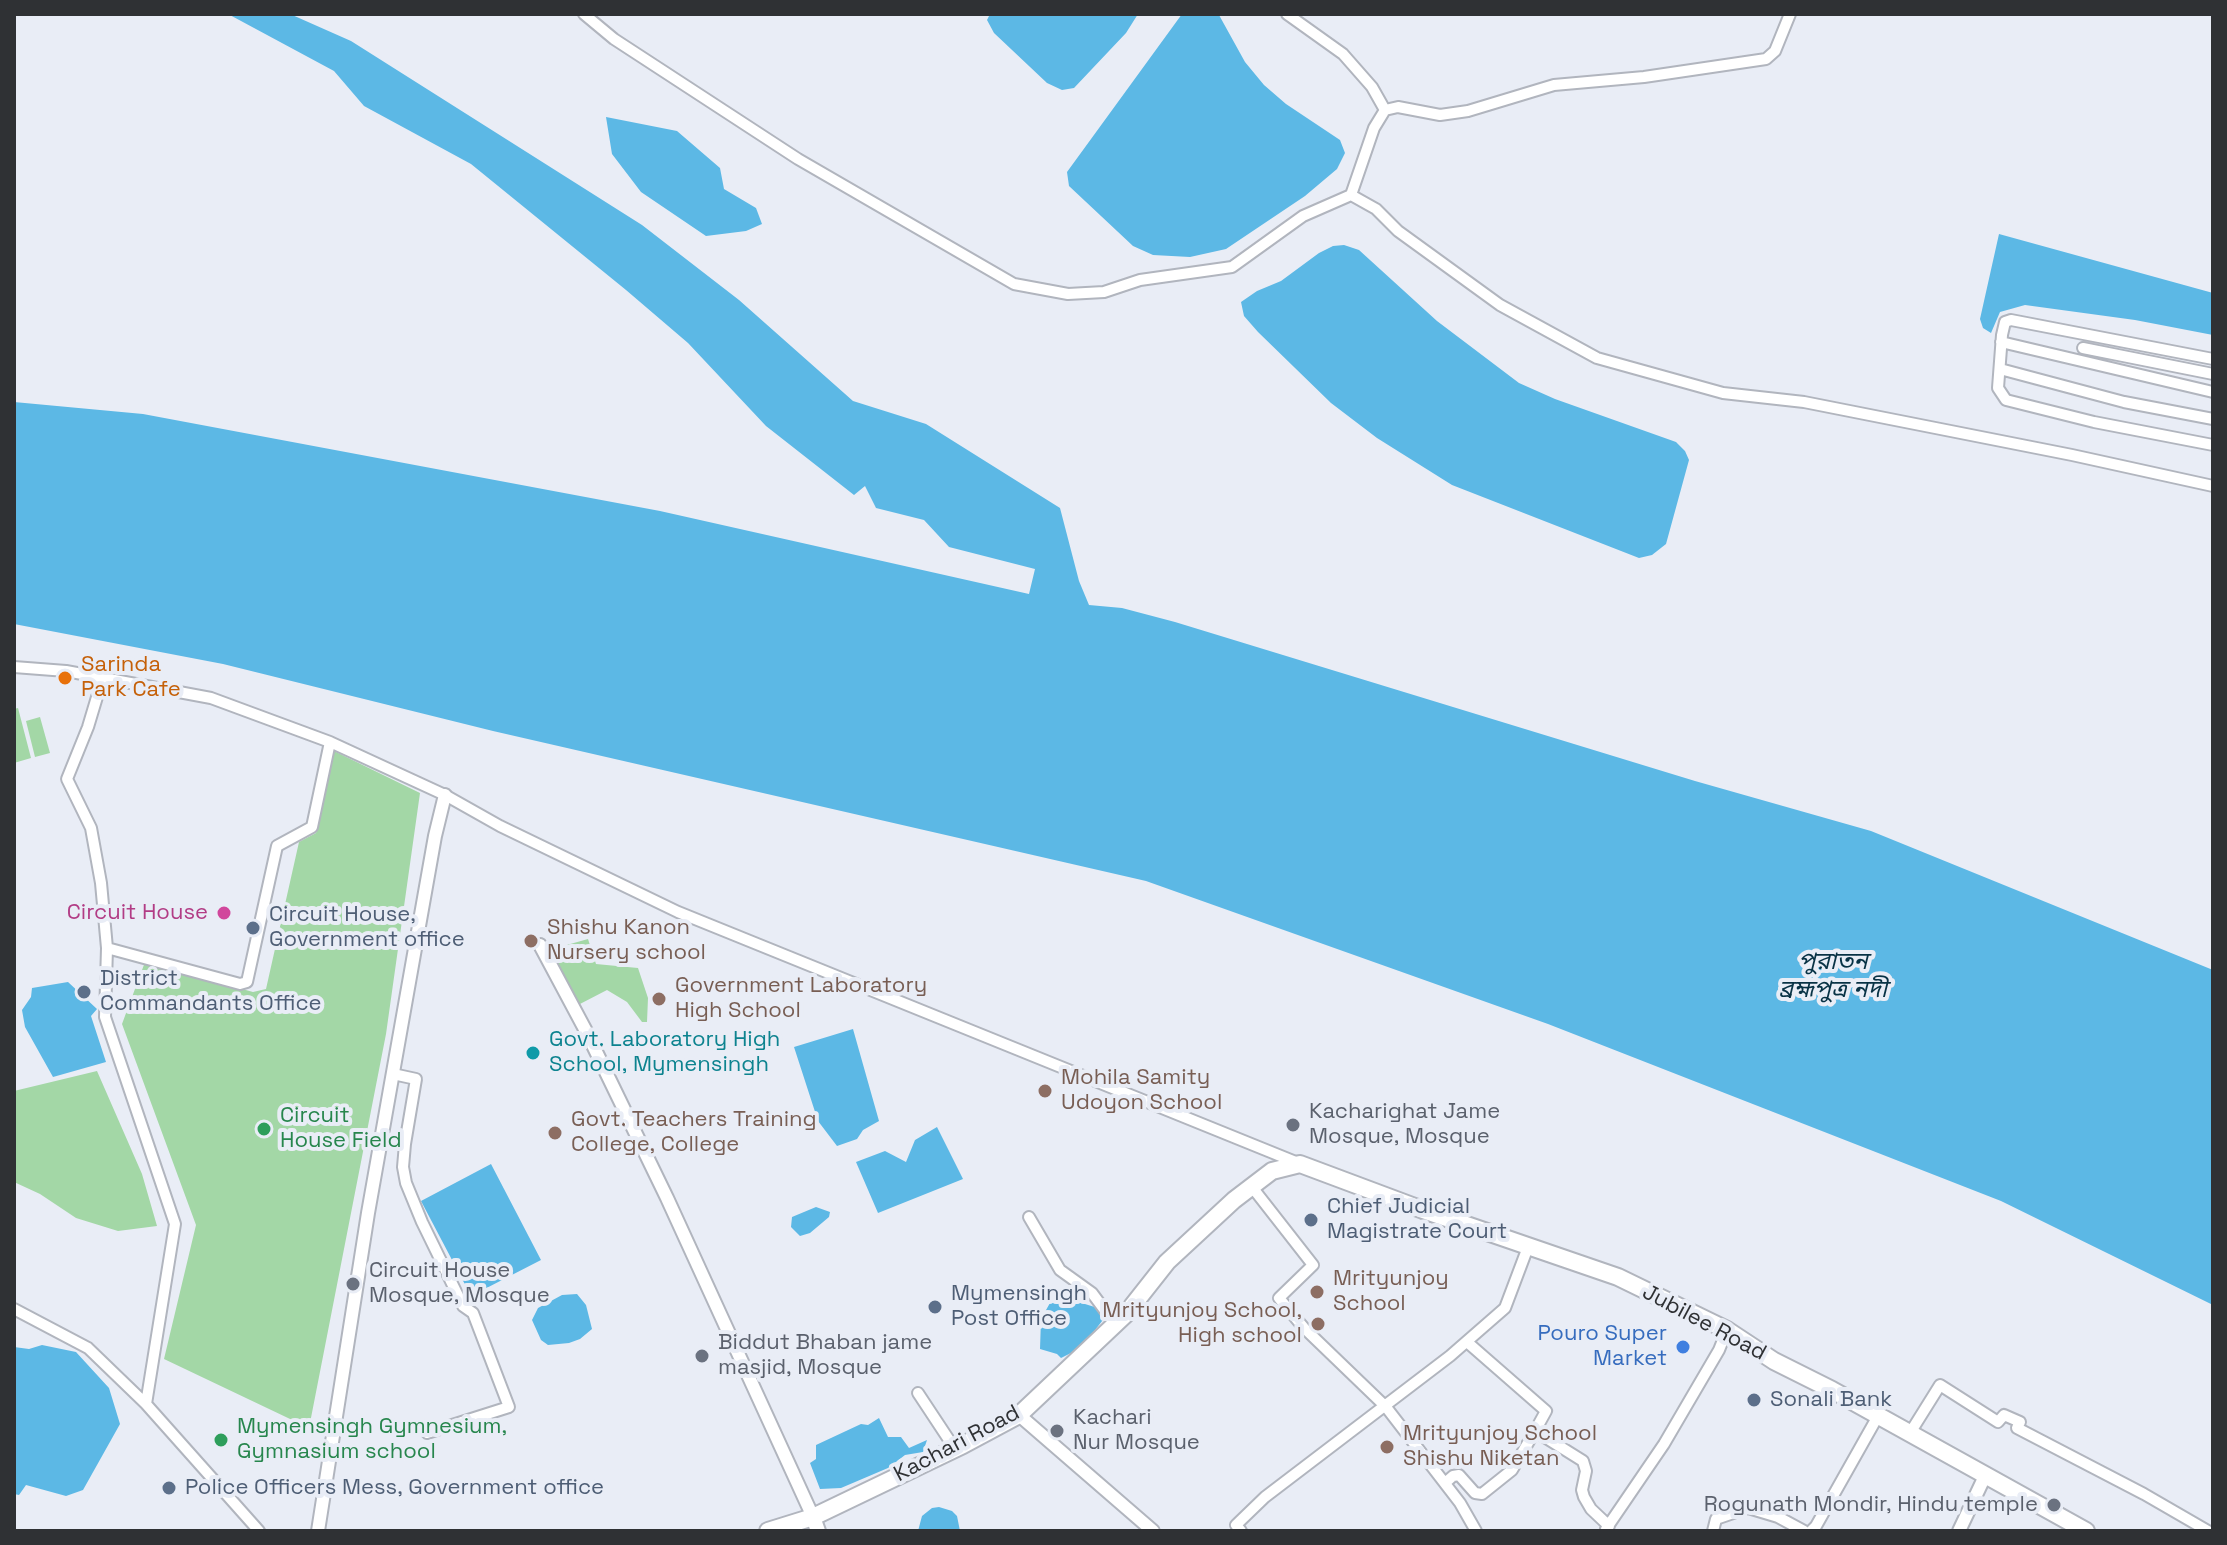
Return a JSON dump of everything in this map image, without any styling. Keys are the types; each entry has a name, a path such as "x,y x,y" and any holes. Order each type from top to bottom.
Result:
{"main road":[{"name":"Kachari Road","path":"768,1531 816,1524 1019,1415 1115,1324 1167,1262 1272,1171 1300,1164"},
{"name":"Jubilee Road","path":"1300,1164 1618,1277 1727,1330 1774,1361 2086,1531"}],"street":[{"path":"584,14 614,39 798,159 1014,284 1068,294 1104,292 1140,280 1232,267 1303,216 1351,195 1374,128 1385,110 1398,107 1440,115 1468,111 1554,85 1644,77 1766,59 1775,51 1790,14"},
{"path":"1287,14 1343,54 1372,87 1385,110"},
{"path":"1351,195 1376,209 1398,231 1500,305 1597,358 1723,393 1804,402 2213,486"},
{"path":"2213,359 2011,320 2005,322 2001,342 1998,388 2006,400 2094,422 2213,445"},
{"path":"2001,342 2213,392"},
{"path":"2083,348 2213,374"},
{"path":"2000,369 2124,402 2213,419"},
{"path":"14,667 103,677 211,698 330,742 445,795 500,826 678,912 1300,1164"},
{"path":"103,677 88,727 67,779 91,828 101,883 107,948 105,1017 175,1224 146,1404"},
{"path":"107,948 240,984 247,982 277,846 312,827 330,742"},
{"path":"318,1531 393,1074 445,795"},
{"path":"540,945 587,1033 667,1198 816,1524"},
{"path":"393,1074 416,1079 404,1155 406,1183 463,1306 473,1313 509,1407 427,1433"},
{"path":"1252,1187 1313,1265 1279,1298 1304,1328 1386,1407 1445,1483 1476,1531"},
{"path":"1029,1217 1060,1270 1092,1293 1115,1324"},
{"path":"1241,1531 1236,1525 1265,1497 1386,1407 1505,1308 1528,1247"},
{"path":"14,1309 88,1348 146,1404 259,1531"},
{"path":"1535,1431 1583,1461 1586,1471 1582,1490 1584,1497 1607,1528 1664,1444 1719,1350 1727,1330"},
{"path":"1445,1483 1459,1475 1475,1493 1482,1494 1512,1470 1546,1411 1467,1342"},
{"path":"1910,1433 1940,1385 1998,1422 2004,1415 2020,1422 2017,1428 2208,1531"},
{"path":"918,1393 955,1449"},
{"path":"1019,1415 1153,1531"},
{"path":"1811,1531 1878,1416"},
{"path":"1959,1531 1985,1476"},
{"path":"1713,1531 1716,1519 1748,1508 1778,1517 1804,1531"}],"green space":[{"path":"18,708 31,758 14,763 14,709"},
{"path":"40,717 50,753 35,757 26,721"},
{"name":"Circuit House Field","path":"334,751 420,793 386,1034 309,1428 164,1359 196,1225 122,1024 145,962 253,992 266,989 299,842 316,833"},
{"path":"588,939 596,964 638,968 648,998 647,1022 642,1022 627,1002 607,990 578,1005 549,950"},
{"path":"97,1071 142,1174 157,1226 118,1231 76,1218 40,1194 14,1182 14,1091"}],"water":[{"name":"পুরাতন ব্রহ্মপুত্র নদী","path":"228,14 290,14 351,41 642,225 739,300 853,401 926,424 1060,508 1079,581 1089,605 1122,608 1175,622 1695,781 1871,831 2213,970 2213,1305 2001,1201 1548,1024 1146,881 493,731 223,664 14,624 14,402 143,414 660,511 1029,594 1035,569 949,547 924,520 876,508 865,486 854,495 766,426 688,343 471,164 364,106 334,71"},
{"path":"990,14 1138,14 1126,33 1074,88 1062,90 1047,83 994,33 987,20"},
{"path":"1182,14 1219,15 1245,62 1264,85 1286,104 1340,140 1345,153 1337,169 1305,196 1226,249 1190,257 1153,255 1133,246 1069,186 1067,172"},
{"path":"606,117 677,131 720,168 724,189 756,208 762,224 746,231 706,236 641,192 612,154"},
{"path":"1999,234 2213,293 2213,335 2135,320 2025,305 2000,312 1991,333 1983,328 1980,319"},
{"path":"1344,245 1359,250 1437,321 1519,383 1676,442 1689,460 1666,544 1652,555 1639,558 1452,485 1377,438 1331,403 1258,332 1244,316 1241,302 1281,281 1319,253 1333,246"},
{"path":"68,982 97,1009 91,1016 106,1062 53,1077 25,1027 22,1010 31,997 32,988"},
{"path":"853,1029 879,1121 863,1130 857,1139 837,1146 818,1121 794,1047"},
{"path":"937,1127 963,1179 878,1213 856,1162 885,1151 906,1162 915,1140"},
{"path":"491,1164 541,1260 471,1296 421,1201"},
{"path":"816,1207 830,1212 829,1217 810,1233 800,1236 791,1227 792,1217"},
{"path":"1075,1291 1085,1304 1101,1309 1106,1316 1081,1348 1061,1358 1040,1349 1041,1319 1055,1294"},
{"path":"577,1294 586,1305 592,1329 569,1343 548,1345 541,1340 532,1320 538,1308 562,1295"},
{"path":"42,1345 76,1352 109,1388 120,1424 83,1490 66,1496 26,1485 19,1495 14,1494 14,1347 29,1349"},
{"path":"879,1418 888,1437 901,1437 909,1448 927,1440 923,1452 905,1455 888,1468 841,1488 820,1489 810,1463 816,1459 816,1445"},
{"path":"939,1507 957,1516 960,1531 918,1531 922,1516"}],"place":[{"name":"Sarinda Park Cafe","path":"65,678"},
{"name":"Circuit House","path":"224,913"},
{"name":"Circuit House, Government office","path":"253,928"},
{"name":"Shishu Kanon Nursery school","path":"531,941"},
{"name":"District Commandants Office","path":"84,992"},
{"name":"Government Laboratory High School","path":"659,999"},
{"name":"Govt. Laboratory High School, Mymensingh","path":"533,1053"},
{"name":"Mohila Samity Udoyon School","path":"1045,1091"},
{"name":"Kacharighat Jame Mosque, Mosque","path":"1293,1125"},
{"name":"Circuit House Field","path":"264,1129"},
{"name":"Govt. Teachers Training College, College","path":"555,1133"},
{"name":"Chief Judicial Magistrate Court","path":"1311,1220"},
{"name":"Circuit House Mosque, Mosque","path":"353,1284"},
{"name":"Mrityunjoy School","path":"1317,1292"},
{"name":"Mymensingh Post Office","path":"935,1307"},
{"name":"Mrityunjoy School, High school","path":"1318,1324"},
{"name":"Pouro Super Market","path":"1683,1347"},
{"name":"Biddut Bhaban jame masjid, Mosque","path":"702,1356"},
{"name":"Sonali Bank","path":"1754,1400"},
{"name":"Kachari Nur Mosque","path":"1057,1431"},
{"name":"Mymensingh Gymnesium, Gymnasium school","path":"221,1440"},
{"name":"Mrityunjoy School Shishu Niketan","path":"1387,1447"},
{"name":"Police Officers Mess, Government office","path":"169,1488"},
{"name":"Rogunath Mondir, Hindu temple","path":"2054,1505"}]}
